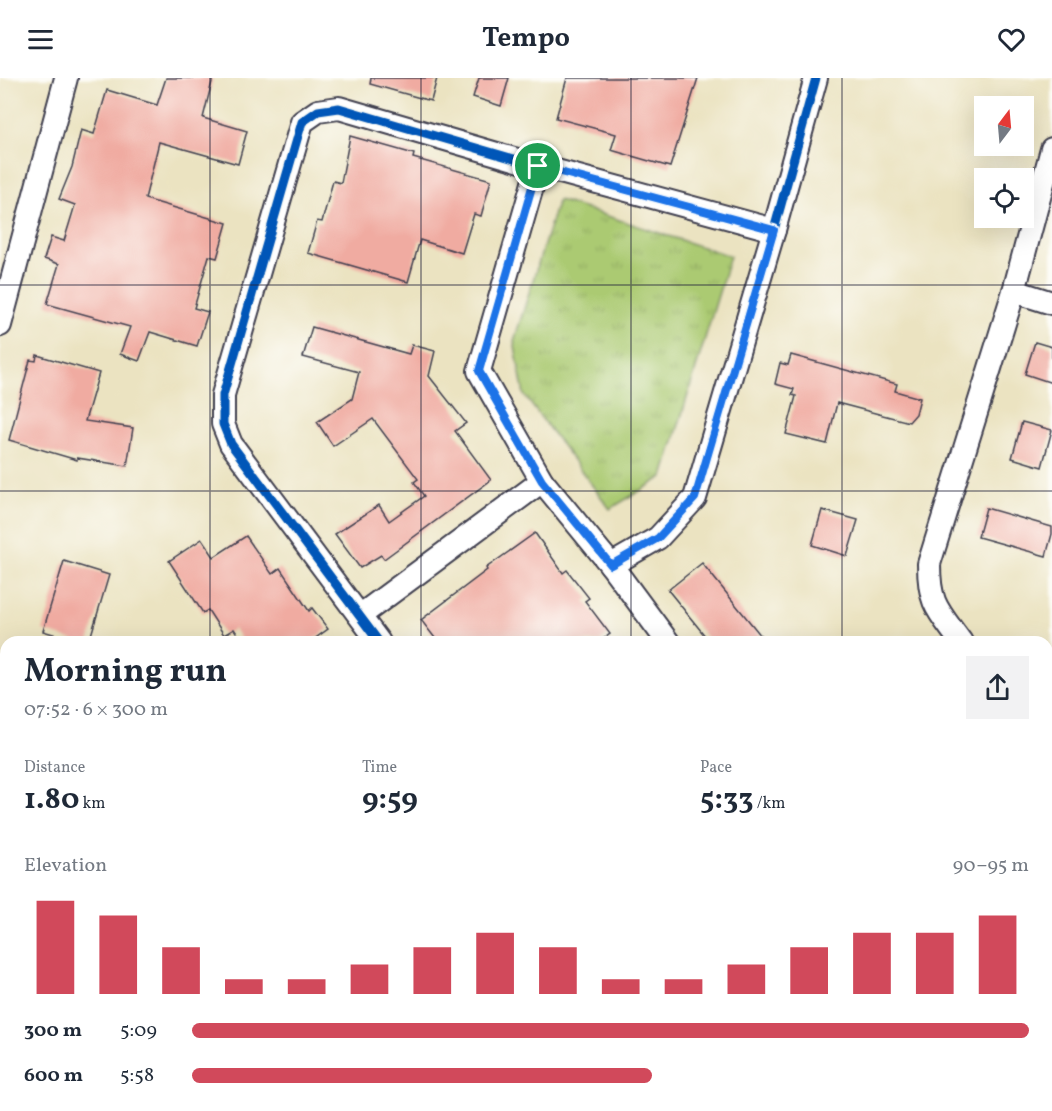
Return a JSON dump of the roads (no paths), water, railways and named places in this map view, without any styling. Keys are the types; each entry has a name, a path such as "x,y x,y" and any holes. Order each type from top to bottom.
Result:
{"street":[{"path":"0,325 66,78"},
{"path":"611,565 658,538 695,498 816,78"},
{"path":"375,636 231,444 223,424 223,395 302,122 318,111 339,108 538,166 774,230"},
{"path":"956,636 934,606 929,585 929,564 1014,291 1052,149"},
{"path":"538,166 479,371 542,481 611,565 664,636"},
{"path":"1014,291 1052,303"},
{"path":"361,615 542,481"}]}
